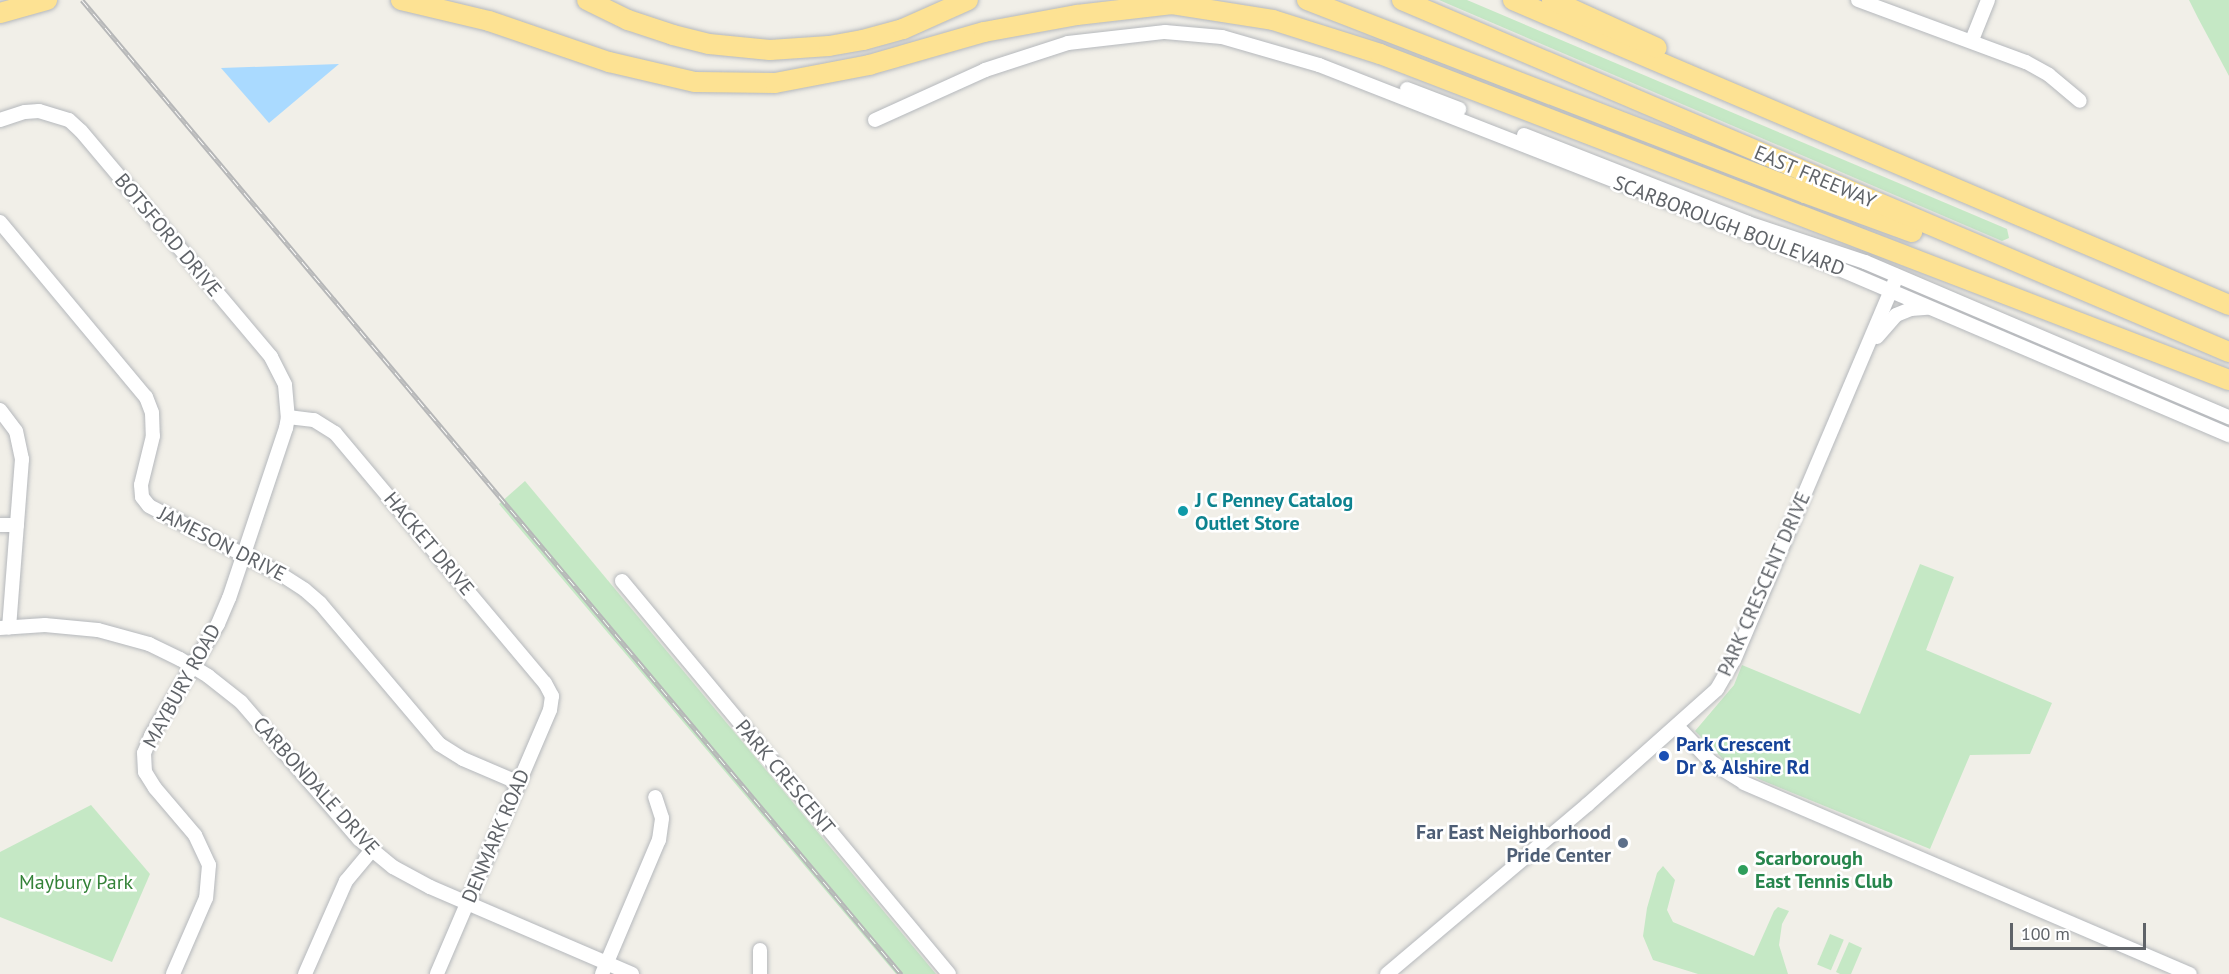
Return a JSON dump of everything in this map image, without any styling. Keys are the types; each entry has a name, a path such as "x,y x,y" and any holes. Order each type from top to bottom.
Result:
{"highway":[{"path":"401,0 489,21 609,62 695,82 775,83 869,65 984,32 1077,15 1172,4 1273,20 1380,54 2229,380"},
{"path":"587,0 654,30 728,46 794,49 863,40 984,32"},
{"path":"863,40 903,29 968,0"},
{"path":"1307,0 1805,194 1962,251 2009,259"},
{"name":"EAST FREEWAY","path":"1401,0 2229,352"},
{"path":"1513,0 2229,305"},
{"path":"1552,0 1911,168"},
{"path":"0,13 41,1"},
{"path":"1405,37 1454,68 1708,167 1938,267"}],"street":[{"path":"1858,0 1972,40 2026,62 2049,75 2080,101"},
{"path":"1972,40 1988,0"},
{"name":"SCARBOROUGH BOULEVARD","path":"874,120 985,70 1068,43 1165,32 1222,37 1319,65 1891,291 2229,435"},
{"name":"SCARBOROUGH BOULEVARD","path":"1222,37 1234,34 1265,40 1352,68 1749,223 1864,262 2229,417"},
{"name":"BOTSFORD DRIVE","path":"0,120 25,112 39,111 69,120 81,131 271,357 285,385 288,417"},
{"name":"JAMESON DRIVE","path":"0,222 146,397 153,424 152,445 141,485 145,502 154,510 294,582 320,603 439,744 463,759 519,783"},
{"name":"PARK CRESCENT DRIVE","path":"1386,974 1710,697 1728,672 1897,276"},
{"path":"1857,370 1890,320 1911,309 1931,308"},
{"path":"0,410 16,431 21,450 17,525 5,627"},
{"name":"MAYBURY ROAD","path":"173,974 206,898 209,865 195,835 155,788 145,772 143,758 151,736 224,611 288,417"},
{"name":"HACKET DRIVE","path":"288,417 314,420 335,433 545,682 552,696"},
{"path":"0,525 17,525"},
{"name":"PARK CRESCENT","path":"622,581 949,974"},
{"name":"CARBONDALE DRIVE","path":"5,627 80,627 115,633 156,648 192,666 240,702 371,851 409,877 604,969 632,974"},
{"name":"DENMARK ROAD","path":"437,974 550,710 552,696"},
{"path":"1677,726 1711,762 1744,783 2190,974"},
{"path":"604,969 659,840 662,818 655,797"},
{"path":"305,974 346,881 371,851"},
{"path":"760,950 760,974"}],"green space":[{"path":"1439,0 1467,0 2007,229 2009,238 2002,241"},
{"path":"2189,0 2229,0 2229,76 2198,18"},
{"path":"525,481 936,974 896,974 499,504"},
{"path":"1920,564 1954,577 1926,650 2052,703 2030,754 1970,755 1930,849 1761,780 1724,760 1695,731 1734,685 1742,665 1860,714"},
{"name":"Maybury Park","path":"91,805 150,874 112,962 0,917 0,852"},
{"path":"1663,866 1675,880 1667,910 1673,922 1754,956 1774,911 1778,907 1789,911 1782,924 1779,945 1788,974 1698,974 1653,960 1643,936 1647,908 1657,873"},
{"path":"1830,934 1844,940 1831,970 1817,964"},
{"path":"1849,942 1862,948 1851,974 1840,974 1836,972"}],"water":[{"path":"339,64 269,123 221,68"}],"railway":[{"path":"82,0 901,974"}],"place":[{"name":"J C Penney Catalog Outlet Store","path":"1183,511"},
{"name":"Park Crescent Dr & Alshire Rd","path":"1664,756"},
{"name":"Far East Neighborhood Pride Center","path":"1623,843"},
{"name":"Scarborough East Tennis Club","path":"1743,870"}]}
